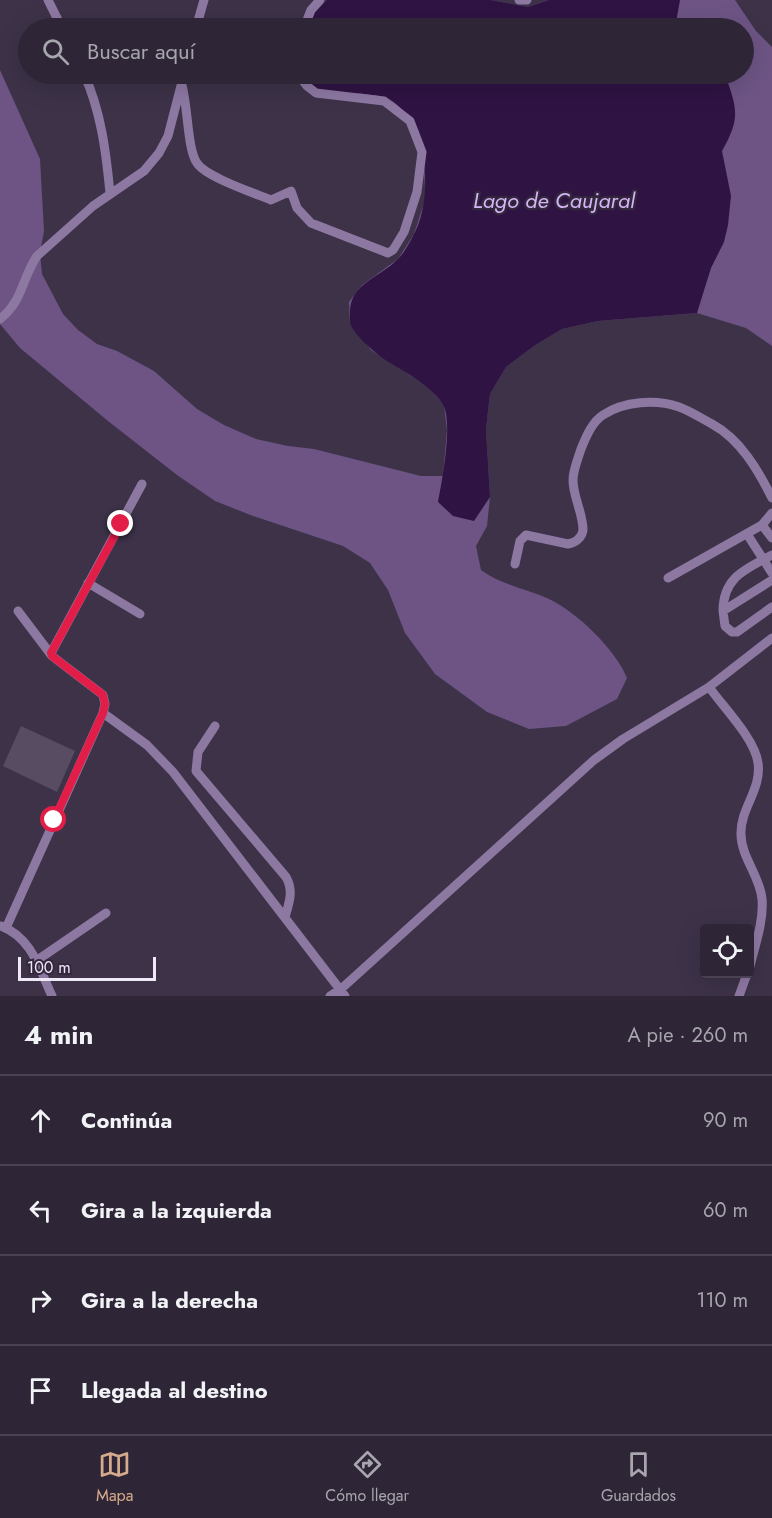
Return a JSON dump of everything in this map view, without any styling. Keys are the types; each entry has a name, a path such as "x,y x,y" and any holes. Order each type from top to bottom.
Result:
{"street":[{"path":"48,0 57,18"},
{"path":"199,18 204,0"},
{"path":"308,18 311,10 320,0"},
{"path":"519,0 527,0"},
{"path":"87,84 99,117 105,145 110,193"},
{"path":"0,319 18,300 37,256 93,206 144,171 159,153 168,136 181,84"},
{"path":"183,84 192,150 196,163 207,173 271,200 291,191 297,208 311,223 388,253 393,250 404,232 417,192 422,152 410,121 384,101 316,93 306,84"},
{"path":"515,564 519,541 526,535 568,543 574,543 580,538 583,529 574,497 573,478 585,440 592,427 603,415 638,403 679,407 717,427 731,438 754,464 772,498"},
{"path":"51,653 142,484"},
{"path":"668,578 762,525 772,513"},
{"path":"762,525 772,538"},
{"path":"747,534 768,557 772,573"},
{"path":"768,557 732,581 724,593 725,626 732,632 737,632 772,607"},
{"path":"723,611 772,579"},
{"path":"88,584 140,614"},
{"path":"18,612 52,656 103,695 105,704 103,713 3,926 29,945 52,996"},
{"path":"330,996 343,993 594,760 623,739 709,687 772,638"},
{"path":"709,687 754,747 759,765 750,802 743,817 741,833 762,898 754,951"},
{"path":"103,713 147,744 173,772 343,993"},
{"path":"214,726 198,752 196,771 286,878 290,885 291,895 285,917"},
{"path":"36,961 106,913"},
{"path":"740,996 746,978"}],"shaded area":[{"path":"327,0 491,0 528,7 549,0 735,0 747,18 315,18"},
{"path":"754,28 772,47 772,346 746,328 697,313 598,321 562,329 534,346 506,367 490,394 486,429 490,497 487,526 476,546 481,570 506,583 549,599 571,613 605,644 627,678 617,699 566,726 529,729 487,712 435,674 405,633 388,590 370,563 343,546 215,501 177,475 108,421 20,348 0,324 0,70 40,159 44,231 40,253 42,274 63,314 78,330 97,344 117,351 154,371 197,409 224,425 256,439 314,449 421,476 443,476 447,430 444,405 427,386 371,350 350,323 349,302 362,285 398,259 414,234 426,197 422,152 412,121 389,99 349,92 327,84 754,84"}],"water":[{"path":"327,0 491,0 528,7 549,0 680,0 677,18 312,18"},
{"name":"Lago de Caujaral","path":"310,84 728,84 735,113 732,130 722,151 731,196 728,225 724,242 711,268 697,313 598,321 562,329 506,367 490,394 486,429 490,497 474,521 453,516 438,502 447,436 447,422 442,403 423,384 370,348 350,323 351,304 355,295 367,282 400,257 420,221 425,183 420,143 413,125 402,110 389,99 365,94 317,91"}],"building":[{"path":"21,726 75,751 57,792 3,766"}],"route":[{"path":"54,820 105,704 103,695 51,653 121,524"}]}
